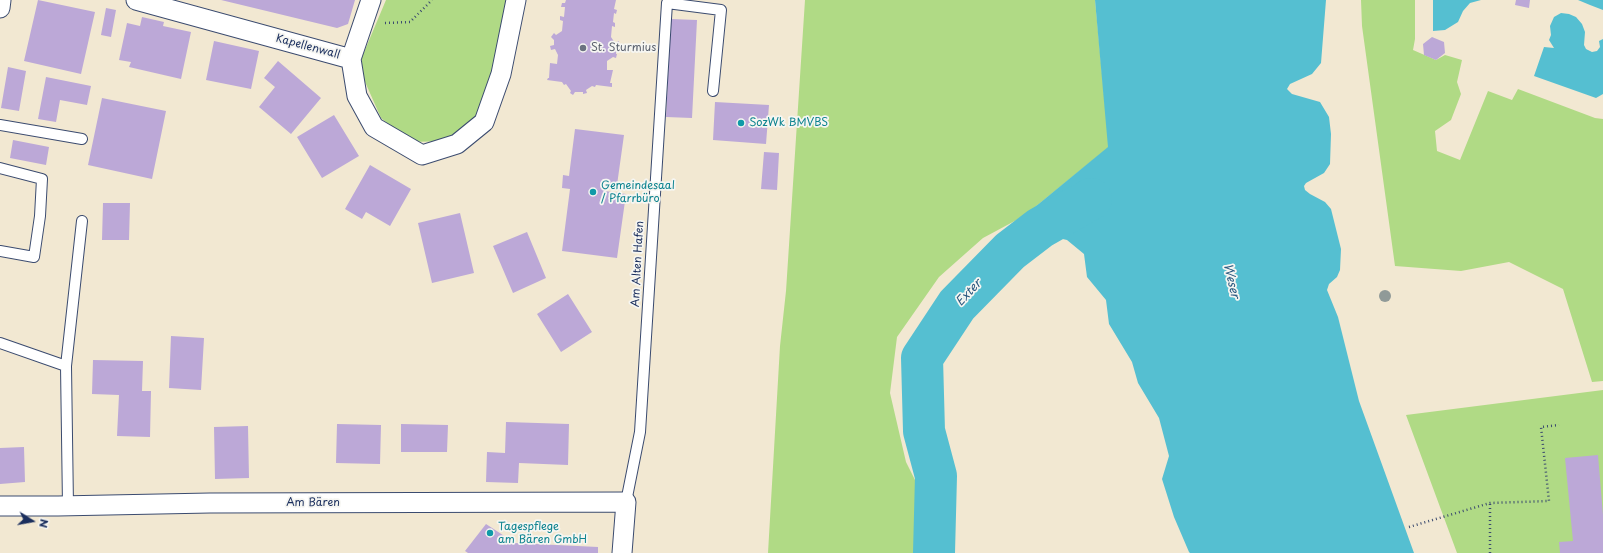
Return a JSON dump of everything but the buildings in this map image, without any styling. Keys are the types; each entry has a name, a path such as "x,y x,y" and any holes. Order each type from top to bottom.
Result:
{"street":[{"path":"0,8 1,0"},
{"name":"Kapellenwall","path":"136,0 350,59 357,96 374,127 422,155 457,144 484,122 501,74 516,0"},
{"path":"350,59 371,0"},
{"path":"622,553 626,502"},
{"name":"Am Bären","path":"0,506 218,503 626,502"}],"lane":[{"name":"Am Alten Hafen","path":"626,502 640,432 667,3 721,10 713,91"},
{"path":"0,125 82,139"},
{"path":"0,168 42,179 40,216 34,257 0,251"},
{"path":"68,506 66,366 82,221"},
{"path":"0,343 66,366"}],"path":[{"path":"363,23 410,22 432,0"},
{"path":"1409,526 1490,503 1549,501 1541,427 1559,425"},
{"path":"1490,503 1490,553"}],"green space":[{"path":"386,0 513,0 479,120 448,141 410,142 381,118 362,75 362,57"},
{"path":"805,0 1095,0 1109,147 1024,216 983,238 939,277 897,337 890,393 906,462 923,496 915,553 768,553 780,346 786,291"},
{"path":"1361,0 1415,0 1415,39 1413,50 1436,60 1445,55 1462,60 1457,82 1461,94 1451,120 1435,131 1437,151 1460,160 1488,91 1512,100 1518,89 1595,118 1603,119 1603,381 1592,382 1563,289 1509,262 1461,271 1395,266 1362,26"},
{"path":"1603,390 1603,553 1457,553 1406,415"}],"water":[{"name":"Weser","path":"1095,0 1326,0 1321,63 1312,74 1290,84 1287,89 1292,94 1320,102 1329,117 1331,134 1330,164 1324,173 1306,183 1304,186 1305,190 1325,202 1331,209 1341,249 1340,270 1337,277 1329,284 1327,290 1338,317 1359,401 1414,553 1189,552 1174,517 1162,479 1169,456 1159,418 1138,383 1132,362 1109,324 1106,300 1087,277 1084,254 1067,240 1054,237 1024,216 1108,147"},
{"path":"1433,0 1481,0 1470,3 1463,11 1458,22 1445,30 1433,31"},
{"path":"1578,0 1603,0 1603,10 1590,5"},
{"path":"1561,13 1576,17 1582,24 1585,32 1584,45 1586,49 1592,52 1597,51 1600,47 1599,41 1603,39 1603,94 1596,98 1534,76 1544,47 1554,48 1549,40 1551,35 1550,26 1554,17"}],"waterway":[{"name":"Exter","path":"934,553 936,476 924,431 922,358 957,305 1010,251 1040,228 1091,199"}],"place":[{"name":"St. Sturmius","path":"583,48"},
{"name":"SozWk BMVBS","path":"741,123"},
{"name":"Gemeindesaal / Pfarrbüro","path":"593,192"},
{"name":"Tagespflege am Bären GmbH","path":"490,533"}]}
